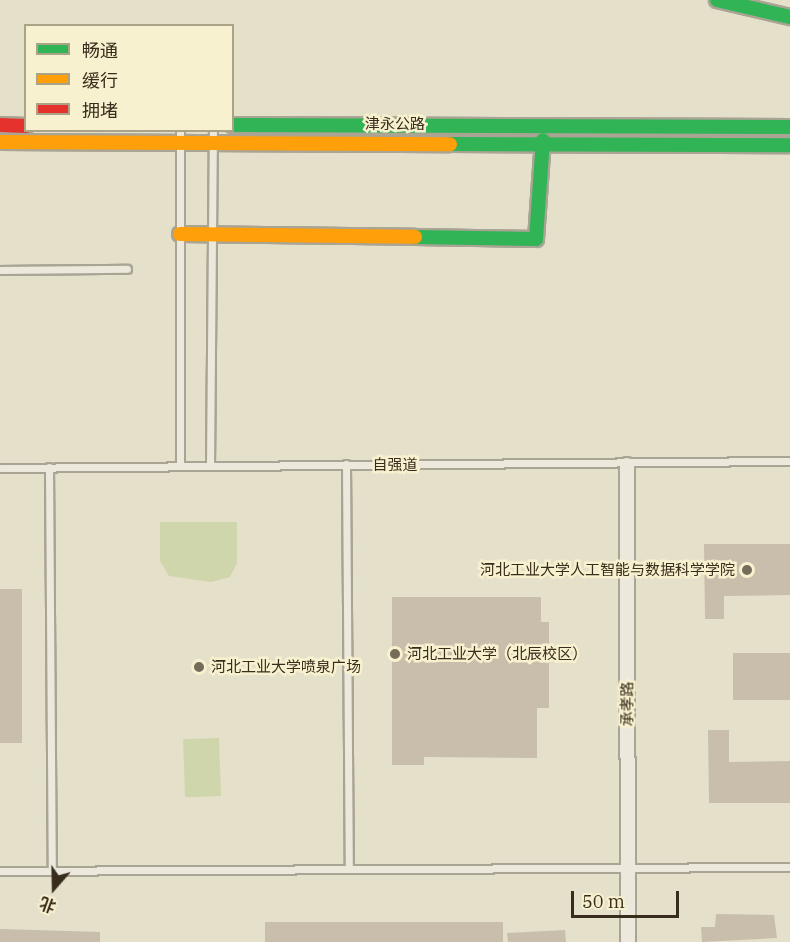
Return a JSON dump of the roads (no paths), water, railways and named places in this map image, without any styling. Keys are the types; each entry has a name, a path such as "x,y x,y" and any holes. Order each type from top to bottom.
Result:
{"main road":[{"path":"717,0 790,17"},
{"path":"0,125 24,126"},
{"name":"津永公路","path":"234,125 790,127"},
{"name":"津永公路","path":"0,142 212,136 790,145"},
{"path":"180,234 536,239 543,140"}],"street":[{"name":"承孝路","path":"627,465 628,942"}],"lane":[{"path":"180,136 180,466"},
{"path":"210,466 212,136"},
{"path":"0,270 127,269"},
{"name":"自强道","path":"0,468 346,464 627,465 790,461"},
{"path":"346,464 349,868"},
{"path":"49,467 52,870"},
{"path":"0,871 790,867"}],"place":[{"name":"河北工业大学人工智能与数据科学学院","path":"747,570"},
{"name":"河北工业大学（北辰校区）","path":"395,654"},
{"name":"河北工业大学喷泉广场","path":"199,667"}]}
